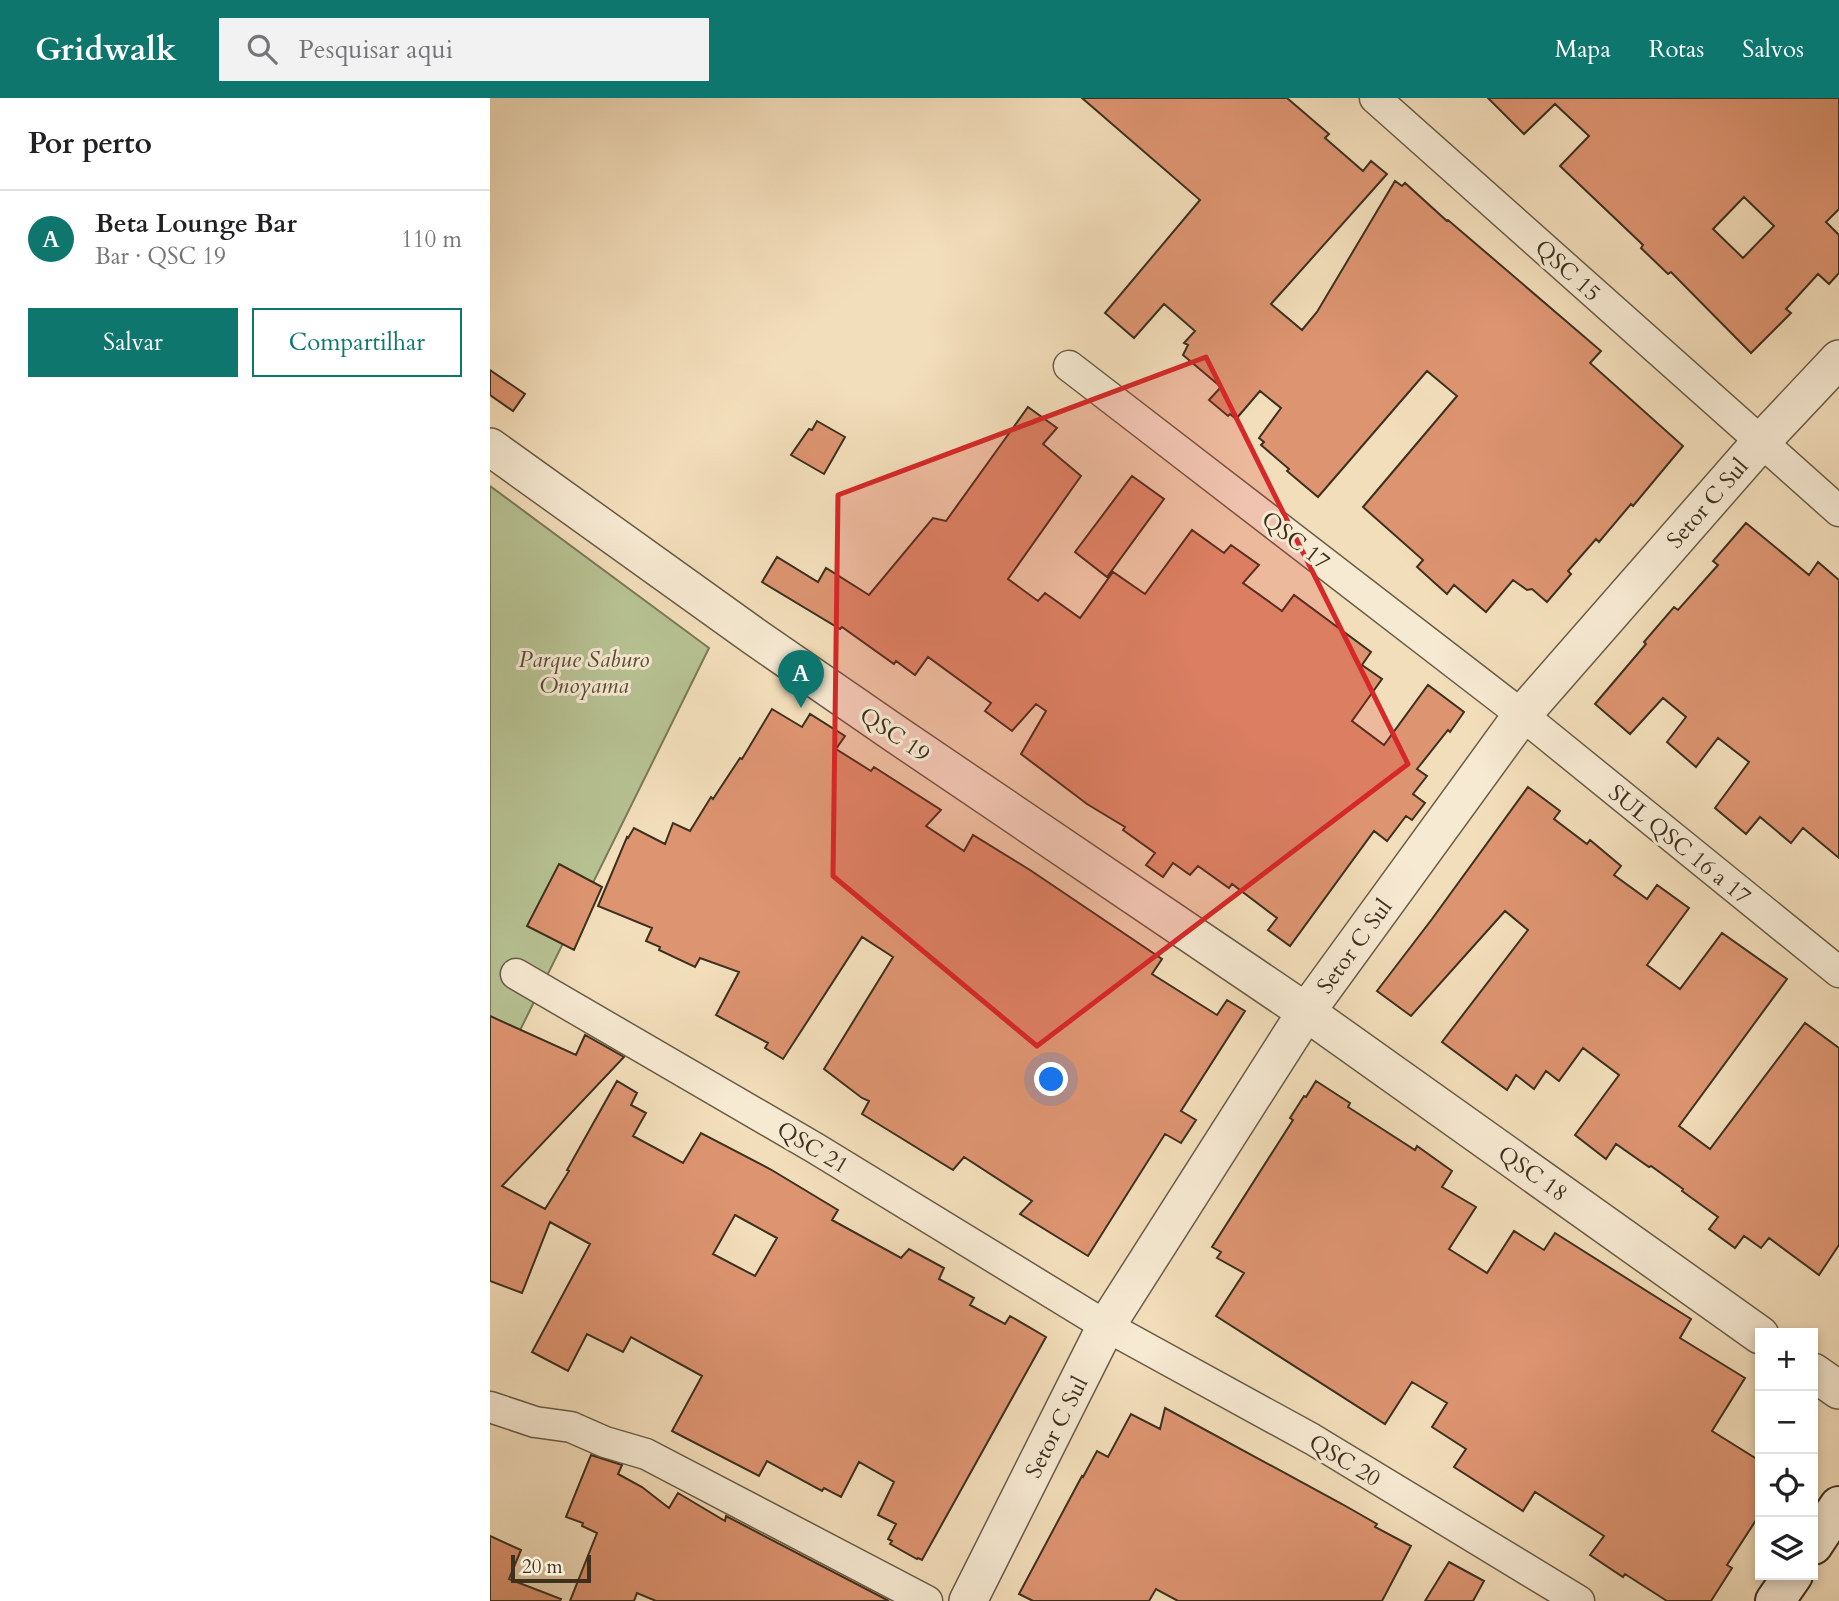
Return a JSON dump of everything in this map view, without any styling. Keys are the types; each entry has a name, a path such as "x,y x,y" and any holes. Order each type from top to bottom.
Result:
{"main road":[{"path":"1818,1538 1839,1506"},
{"path":"1775,1601 1790,1580"}],"street":[{"name":"QSC 15","path":"1375,98 1839,511"},
{"name":"Setor C Sul","path":"968,1601 1106,1326 1306,1012 1521,715 1760,443 1839,359"},
{"name":"QSC 17","path":"1069,366 1521,715"},
{"name":"QSC 19","path":"490,447 853,705 1306,1012"},
{"name":"SUL QSC 16 a 17","path":"1521,715 1839,972"},
{"name":"QSC 21","path":"516,974 815,1148 1106,1326"},
{"name":"QSC 18","path":"1306,1012 1755,1331"},
{"name":"QSC 20","path":"1106,1326 1312,1439 1579,1601"},
{"path":"1818,1375 1839,1390"},
{"path":"490,1406 535,1422 570,1427 646,1454 926,1601"}],"highlighted area":[{"path":"1206,357 1408,764 1037,1046 833,876 838,495"}],"green space":[{"name":"Parque Saburo Onoyama","path":"490,486 709,648 490,1091"}],"building":[{"path":"1082,98 1287,98 1329,134 1325,138 1363,171 1371,161 1387,174 1271,304 1302,330 1317,312 1395,181 1402,186 1405,183 1601,351 1590,363 1683,446 1633,506 1631,504 1599,542 1596,539 1568,571 1571,574 1547,602 1532,589 1527,590 1513,580 1486,612 1454,585 1447,594 1417,567 1423,560 1363,507 1457,396 1427,371 1318,497 1261,445 1264,442 1259,438 1281,408 1260,391 1236,419 1230,414 1228,416 1209,400 1221,387 1183,355 1188,345 1184,343 1195,331 1164,304 1134,338 1105,313 1200,200"},
{"path":"1488,98 1839,98 1839,209 1826,222 1839,235 1839,273 1829,284 1818,274 1786,309 1791,313 1751,353 1560,166 1589,136 1555,104 1524,134","holes":["1744,197 1774,226 1743,258 1713,229"]},
{"path":"490,370 525,394 513,411 490,395"},
{"path":"1028,407 1057,428 1043,444 1081,476 1008,579 1038,601 1045,593 1080,618 1113,572 1145,594 1192,530 1224,553 1231,545 1259,565 1243,583 1282,611 1294,595 1371,652 1362,665 1382,679 1352,721 1384,745 1428,685 1464,712 1417,769 1427,776 1413,794 1425,803 1412,820 1406,816 1387,841 1374,831 1290,946 1268,930 1277,918 1232,884 1229,888 1198,866 1190,875 1173,863 1163,877 1146,865 1155,853 1123,830 1125,827 1087,804 1021,754 1046,711 1036,704 1012,731 985,711 991,703 928,657 915,675 896,661 894,664 842,627 840,629 762,582 777,557 818,582 826,568 869,595 933,518 946,521"},
{"path":"817,421 845,437 824,474 791,455"},
{"path":"1132,476 1164,499 1107,577 1075,552"},
{"path":"1746,523 1809,575 1818,562 1839,580 1839,858 1803,828 1791,843 1760,817 1746,834 1715,808 1749,762 1718,738 1696,767 1667,742 1686,717 1663,698 1630,734 1595,704 1674,607 1678,610 1718,565 1713,561"},
{"path":"772,709 802,727 810,714 845,736 836,749 871,771 874,767 941,810 926,826 964,851 973,835 1030,870 1162,959 1152,974 1217,1015 1227,1000 1245,1011 1181,1111 1196,1120 1181,1143 1165,1134 1088,1256 1020,1214 1032,1201 964,1157 953,1170 862,1114 869,1101 824,1069 893,957 862,937 783,1059 765,1048 768,1043 716,1015 739,972 700,958 695,967 646,941 652,928 598,906 627,837 634,828 665,844 673,823 690,831 711,797 713,799 740,758 742,759"},
{"path":"1528,787 1560,811 1554,819 1587,844 1590,840 1621,866 1614,875 1647,899 1657,885 1689,908 1647,965 1680,989 1722,933 1787,979 1679,1126 1710,1149 1805,1023 1839,1048 1839,1245 1819,1275 1769,1238 1761,1248 1744,1236 1735,1248 1709,1229 1718,1217 1651,1166 1616,1144 1606,1159 1575,1135 1619,1075 1583,1048 1559,1081 1546,1071 1534,1089 1516,1075 1507,1090 1442,1042 1528,930 1505,911 1411,1016 1377,991"},
{"path":"559,864 602,887 574,950 527,926"},
{"path":"490,1016 576,1055 585,1035 624,1057 502,1186 545,1209 569,1171 567,1170 617,1081 637,1093 631,1105 646,1113 633,1136 683,1163 701,1133 770,1169 838,1210 832,1220 901,1258 909,1249 944,1268 939,1279 974,1298 970,1305 1005,1324 1010,1316 1046,1337 922,1560 890,1544 892,1541 888,1539 896,1524 878,1515 894,1482 859,1462 841,1497 824,1488 822,1491 767,1461 759,1476 672,1431 702,1376 631,1337 623,1352 587,1334 568,1371 532,1352 590,1244 550,1222 522,1293 490,1281","holes":["735,1215 777,1238 755,1276 713,1254"]},
{"path":"1316,1081 1350,1103 1348,1107 1415,1150 1417,1146 1452,1171 1442,1187 1476,1207 1449,1249 1487,1273 1514,1231 1544,1250 1555,1233 1691,1319 1680,1338 1745,1378 1712,1431 1755,1458 1755,1522 1727,1565 1732,1568 1711,1601 1667,1601 1590,1555 1604,1536 1535,1492 1523,1511 1454,1467 1466,1449 1432,1427 1447,1403 1412,1382 1385,1424 1216,1316 1244,1273 1217,1258 1221,1252 1212,1247 1293,1120 1290,1118 1304,1096 1306,1097"},
{"path":"1165,1408 1342,1504 1377,1524 1375,1527 1411,1546 1382,1601 1178,1601 1156,1589 1149,1601 1033,1601 1019,1594 1097,1451 1108,1457 1131,1414 1160,1429"},
{"path":"591,1455 622,1465 618,1474 642,1487 669,1508 678,1493 725,1521 726,1516 889,1601 656,1601 637,1593 634,1601 570,1601 597,1533 582,1526 583,1523 566,1517"},
{"path":"490,1536 521,1550 509,1579 561,1599 560,1601 490,1601"},
{"path":"1449,1562 1484,1581 1473,1601 1425,1601"}],"place":[{"name":"Beta Lounge Bar","path":"801,708"}]}
